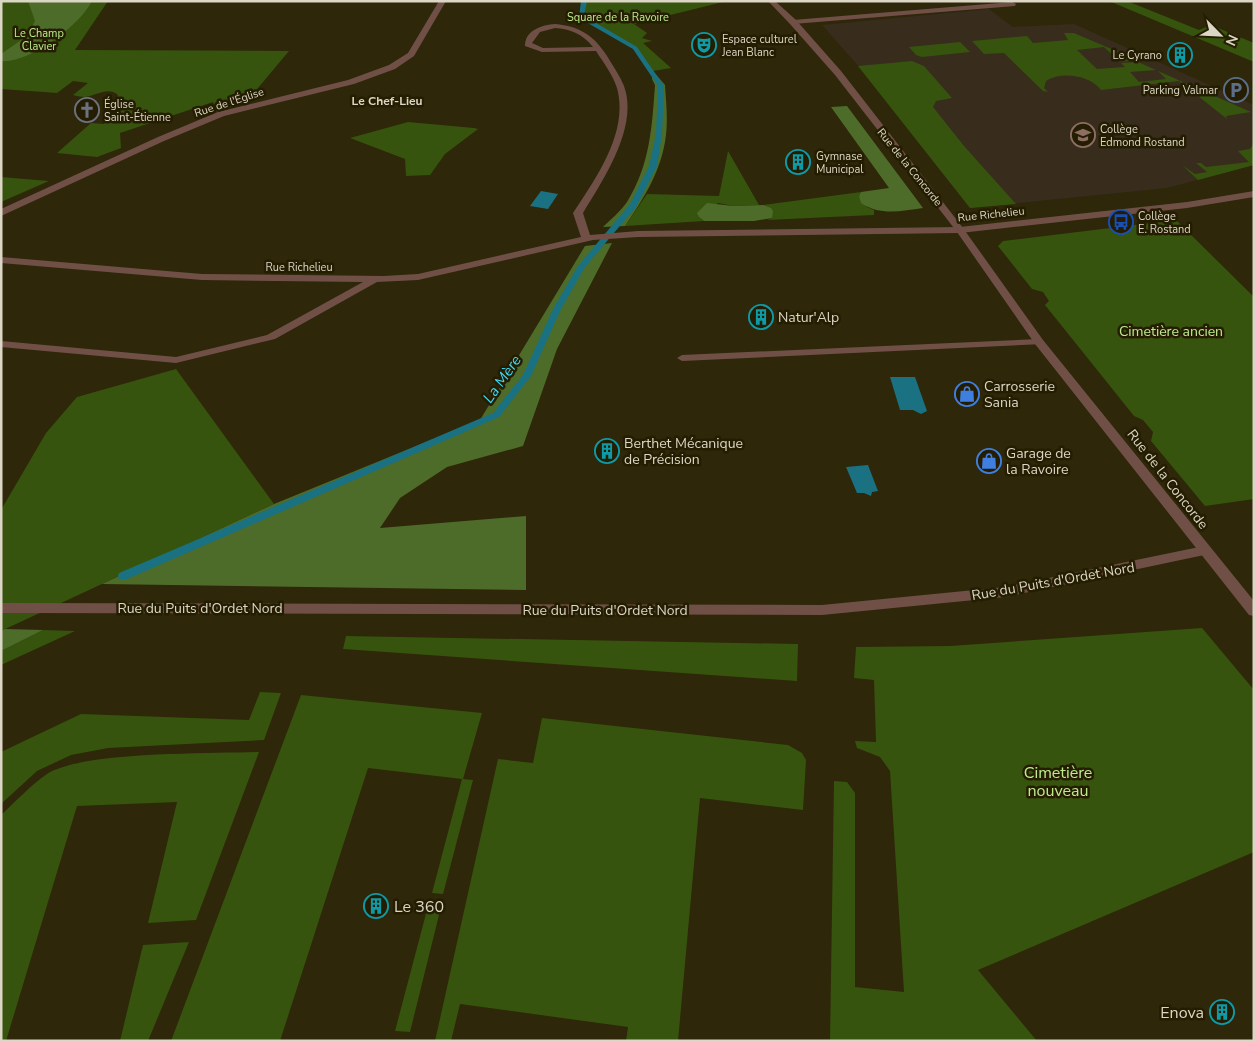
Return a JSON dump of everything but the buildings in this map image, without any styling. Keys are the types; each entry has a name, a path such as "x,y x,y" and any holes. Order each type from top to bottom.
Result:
{"street":[{"name":"Rue de l'Église","path":"1,213 161,139 221,114 351,82 392,67 411,54 444,1"},
{"name":"Rue de la Concorde","path":"771,1 793,22 838,73 960,230 1038,342 1254,611"},
{"path":"793,22 1012,4"},
{"path":"590,238 578,213 603,174 618,136 623,111 620,87 597,49 590,38 581,32 550,26 537,29 530,36 528,44 542,50 597,49"},
{"name":"Rue Richelieu","path":"1,260 202,277 418,278 590,238 638,234 960,230 1187,205 1254,194"},
{"path":"1,344 176,360 272,337 375,279"},
{"path":"682,358 1038,342"},
{"name":"Rue du Puits d'Ordet Nord","path":"1,608 822,610 1006,592 1204,551"}],"shaded area":[{"name":"Collège Edmond Rostand","path":"989,9 1013,27 1074,24 1254,105 1254,165 1167,188 970,208 860,68 822,25"}],"green space":[{"name":"Le Champ Clavier","path":"1,1 108,1 75,50 289,51 247,101 217,112 213,102 120,133 121,148 97,157 57,153 91,123 104,124 129,102 116,100 118,95 110,91 85,97 73,95 88,83 73,81 57,93 1,89"},
{"path":"28,1 92,1 77,21 53,41 25,56 1,61 1,54 27,36 35,21"},
{"name":"Square de la Ravoire","path":"586,1 727,1 634,24 647,33 642,38 652,41 643,43 671,68 653,71 637,48 583,17"},
{"path":"1109,1 1127,1 1199,30 1211,25 1254,43 1254,62"},
{"path":"1064,33 1074,33 1137,60 1120,62 1104,47 1077,50 1097,69 1125,67 1121,63 1138,62 1156,70 1130,72 1139,82 1166,79 1158,71 1251,112 1226,116 1227,119 1179,81 1101,90 1090,81 1067,75 1046,81 1044,88 1048,92 1043,91 1004,53 984,54 972,41 1027,36 1033,43 1068,40"},
{"path":"960,42 970,52 922,57 916,55 909,47"},
{"path":"912,61 924,66 952,98 936,101 933,107 964,146 1016,204 970,208 858,66"},
{"path":"653,71 665,85 667,129 661,160 645,194 625,226 603,227 627,202 641,174 651,131 655,85 652,79"},
{"path":"847,106 923,208 891,212 876,210 861,203 859,196 861,192 889,188 831,107"},
{"path":"408,122 478,129 445,154 430,175 406,176 405,159 350,138"},
{"path":"1254,143 1254,165 1198,180 1182,165 1195,174 1207,172 1196,163 1201,163 1206,167 1249,162 1238,151 1250,149"},
{"path":"728,151 759,205 733,206 718,203 699,217 704,221 625,226 647,194 719,196"},
{"path":"1,177 49,181 1,202"},
{"path":"861,192 859,196 867,207 874,210 874,215 767,220 772,218 763,205"},
{"path":"707,203 733,206 763,205 771,208 773,211 772,218 754,221 704,221 697,213"},
{"name":"Cimetière ancien","path":"1176,220 1254,297 1254,499 1205,506 1151,441 1153,432 1143,420 1134,416 1045,305 1049,301 1043,292 1032,289 998,246 1003,241"},
{"path":"612,243 557,349 523,446 447,467 400,498 380,528 526,516 526,590 102,584 274,504 480,420 585,246"},
{"path":"176,369 274,504 1,631 1,510 46,433 77,397"},
{"name":"Cimetière nouveau","path":"1202,628 1254,690 1254,852 978,970 1037,1041 830,1041 834,781 847,782 855,793 855,987 904,992 890,771 880,757 857,748 855,741 876,742 874,680 854,678 856,647 950,646"},
{"path":"5,629 43,630 1,651 1,631"},
{"path":"43,630 75,631 1,665 1,651"},
{"path":"346,636 798,644 797,681 343,649"},
{"path":"260,692 281,693 264,740 108,748 71,755 37,771 1,804 1,752 81,714 249,720"},
{"path":"301,695 482,713 463,779 473,780 443,894 432,893 462,779 368,768 280,1041 171,1041"},
{"path":"542,718 788,745 802,753 806,760 803,810 700,798 678,1041 626,1041 628,1027 460,1004 451,1041 435,1041 498,759 533,763"},
{"path":"259,752 196,920 148,923 177,802 77,806 6,1041 1,1041 1,815 29,788 47,774 64,767 88,761 148,755"},
{"path":"427,910 440,911 410,1032 395,1031"},
{"path":"189,942 148,1041 120,1041 143,945"}],"water":[{"path":"541,191 558,194 548,209 530,206"},
{"path":"890,377 915,377 927,411 921,414 913,410 900,410"},
{"path":"868,465 878,491 872,492 871,496 857,493 846,467"}],"waterway":[{"name":"La Mère","path":"123,576 496,415 527,376 557,309 582,266 633,205 653,166 659,134 661,86 635,48 581,17 584,1"}],"place":[{"name":"Espace culturel Jean Blanc","path":"704,45"},
{"name":"Le Cyrano","path":"1180,55"},
{"name":"Parking Valmar","path":"1236,90"},
{"name":"Église Saint-Étienne","path":"87,110"},
{"name":"Collège Edmond Rostand","path":"1083,135"},
{"name":"Gymnase Municipal","path":"798,162"},
{"name":"Collège E. Rostand","path":"1121,222"},
{"name":"Natur'Alp","path":"761,317"},
{"name":"Carrosserie Sania","path":"967,394"},
{"name":"Berthet Mécanique de Précision","path":"607,451"},
{"name":"Garage de la Ravoire","path":"989,461"},
{"name":"Le 360","path":"376,906"},
{"name":"Enova","path":"1222,1012"}],"district":[{"name":"Le Chef-Lieu","path":"387,101"}]}
